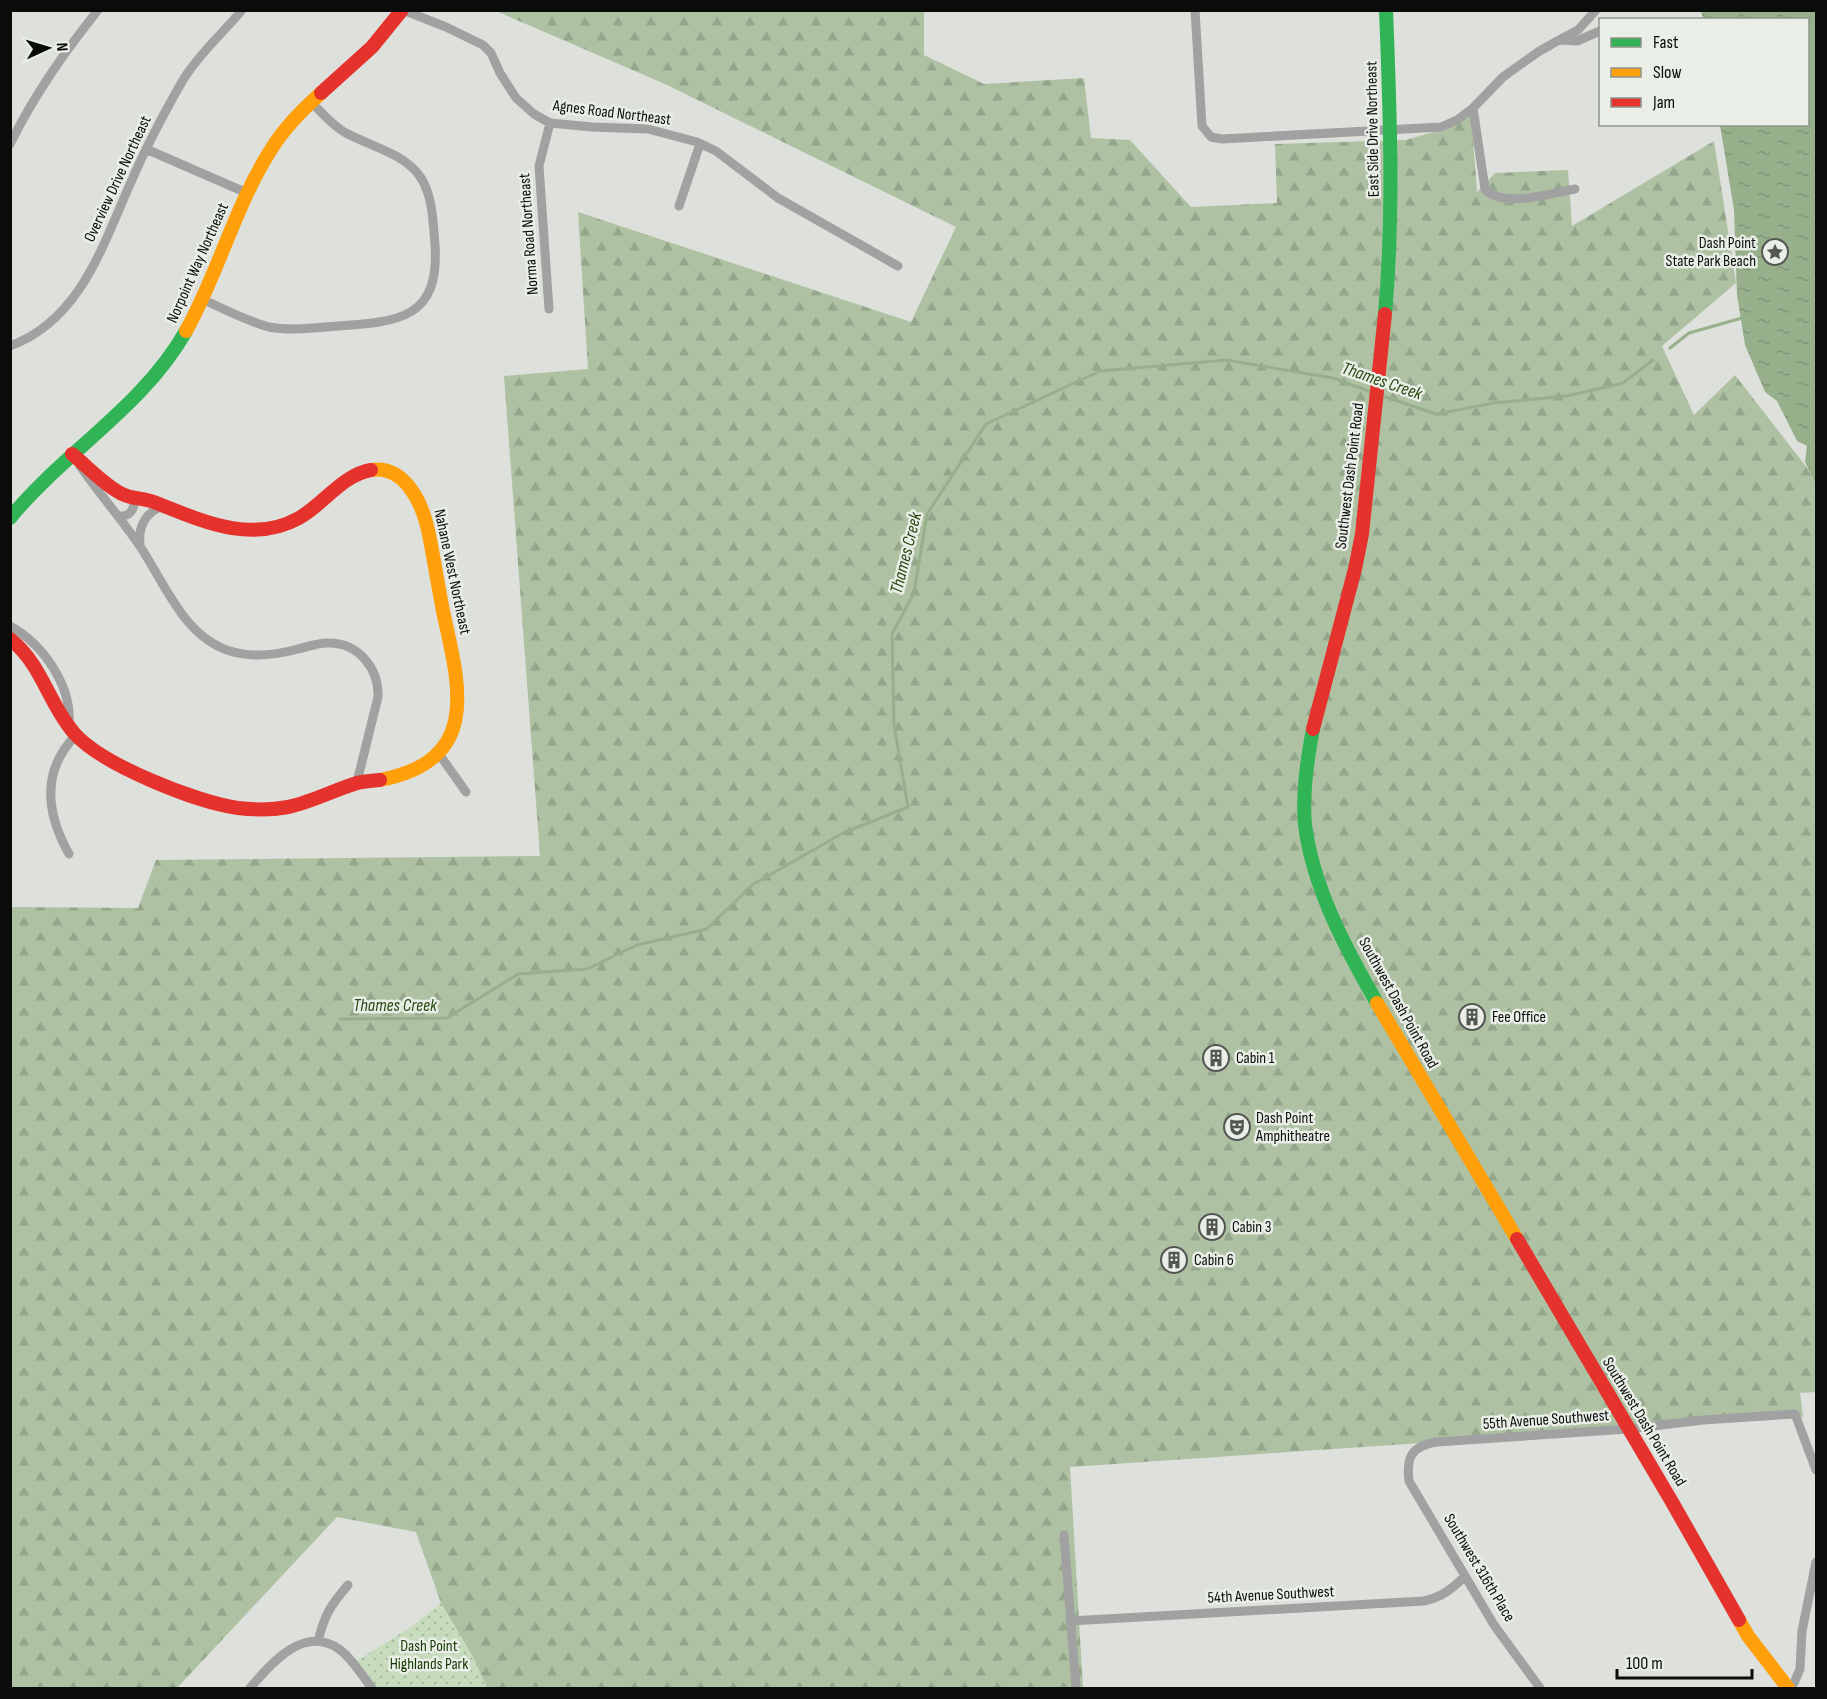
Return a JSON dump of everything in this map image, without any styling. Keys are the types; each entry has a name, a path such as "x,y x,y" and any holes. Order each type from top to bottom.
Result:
{"street":[{"path":"10,144 39,89 98,10"},
{"name":"Overview Drive Northeast","path":"10,346 51,323 81,289 93,269 146,149 187,73 242,10"},
{"name":"Norpoint Way Northeast","path":"10,518 41,481 134,399 158,373 178,345 202,299 247,193 272,147 310,101 368,51 403,10"},
{"name":"Agnes Road Northeast","path":"403,10 483,45 491,52 500,73 516,98 529,110 550,123 648,129 686,138 716,151 786,203 898,266"},
{"path":"1195,10 1201,123 1205,132 1213,138 1227,140 1441,128 1473,108 1503,77 1529,58 1578,30 1596,10"},
{"name":"East Side Drive Northeast","path":"1386,10 1391,130 1389,248"},
{"path":"1559,40 1577,41 1599,31"},
{"path":"202,299 245,319 270,327 312,328 395,320 414,310 426,295 435,275 436,264 431,206 421,178 407,163 343,131 310,101"},
{"path":"1473,108 1485,189 1490,195 1518,199 1575,189"},
{"name":"Norma Road Northeast","path":"549,309 538,166 550,123"},
{"path":"679,206 700,144"},
{"path":"146,149 247,193"},
{"name":"Southwest Dash Point Road","path":"1389,248 1362,536 1314,728 1306,769 1305,823 1310,850 1321,888 1339,931 1367,985 1748,1636 1788,1688"},
{"path":"72,454 140,545 182,614 204,637 218,646 245,654 271,655 328,642 348,647 365,658 374,671 378,697 377,709 357,782"},
{"name":"Nahane West Northeast","path":"72,454 122,494 150,500 221,527 236,530 268,529 301,517 342,483 358,474 378,470 392,473 405,481 416,496 427,524 460,690 457,721 439,754"},
{"path":"119,516 132,511 134,504 132,497"},
{"path":"140,545 140,532 145,519 153,511 163,506"},
{"path":"10,626 25,634 50,660 70,710 73,730 61,754 50,787 54,820 69,854"},
{"path":"10,639 28,654 60,715 73,730 109,758 205,800 240,808 269,810 292,807 308,803 357,782 399,774 416,768 439,754 466,792"},
{"name":"55th Avenue Southwest","path":"1410,1456 1417,1448 1437,1442 1628,1429 1703,1420 1795,1414 1816,1470"},
{"name":"Southwest 316th Place","path":"1410,1456 1409,1481 1494,1625 1540,1689"},
{"path":"1064,1535 1076,1689"},
{"path":"1788,1688 1794,1683 1800,1669 1802,1631 1816,1562"},
{"name":"54th Avenue Southwest","path":"1070,1621 1424,1601 1438,1598 1449,1592 1465,1576"},
{"path":"318,1641 325,1616 348,1585"},
{"path":"250,1689 281,1654 306,1643 318,1641 330,1644 344,1654 372,1689"}],"green space":[{"path":"496,11 924,11 924,55 984,84 1084,78 1091,138 1130,140 1191,207 1277,203 1275,144 1405,140 1445,129 1471,112 1477,192 1495,173 1568,170 1572,226 1714,141 1736,283 1662,346 1694,415 1735,375 1808,469 1816,485 1816,1392 1800,1393 1803,1417 1070,1467 1083,1688 487,1688 473,1657 441,1603 416,1532 337,1517 177,1688 11,1688 11,909 13,907 138,908 156,860 540,856 504,376 588,369 578,212 911,322 956,227 665,84"},
{"name":"Dash Point Highlands Park","path":"441,1603 473,1657 487,1688 372,1688 352,1664 414,1625"}],"water":[{"name":"Dash Point State Park Beach","path":"1701,11 1816,11 1816,485 1805,462 1807,446 1797,441 1777,401 1765,392 1745,345 1737,295 1734,210 1720,126 1809,126 1809,18 1703,18"}],"waterway":[{"name":"Thames Creek","path":"1670,348 1689,333 1742,318"},
{"name":"Thames Creek","path":"340,1019 447,1018 518,974 587,969 637,945 707,929 752,885 843,833 908,807 894,725 892,634 914,593 927,514 986,424 1100,371 1226,360 1333,378 1371,392"},
{"name":"Thames Creek","path":"1380,395 1436,414 1494,403 1567,396 1623,383 1653,360"}],"traffic: fast":[{"path":"1385,314 1390,238 1390,124 1386,10"},
{"path":"10,518 55,471 148,383 186,331"},
{"path":"1313,729 1304,801 1309,849 1332,917 1377,1003"}],"traffic: slow":[{"path":"186,331 198,309 237,215 259,170 282,133 321,93"},
{"path":"371,470 393,473 402,480 416,498 425,519 455,671 457,696 456,719 448,740 434,757 412,771 380,780"},
{"path":"1377,1003 1517,1239"},
{"path":"1739,1620 1748,1636 1788,1688"}],"traffic: jam":[{"path":"321,93 372,47 402,10"},
{"path":"1313,729 1362,534 1385,314"},
{"path":"72,454 102,481 122,494 154,502 207,522 244,530 281,526 299,518 342,484 371,470"},
{"path":"10,639 30,660 65,721 87,745 127,769 175,790 238,808 270,809 297,805 357,783 380,780"},
{"path":"1517,1239 1739,1620"}],"place":[{"name":"Dash Point State Park Beach","path":"1775,252"},
{"name":"Fee Office","path":"1472,1017"},
{"name":"Cabin 1","path":"1216,1058"},
{"name":"Dash Point Amphitheatre","path":"1237,1127"},
{"name":"Cabin 3","path":"1212,1227"},
{"name":"Cabin 6","path":"1174,1260"}]}
